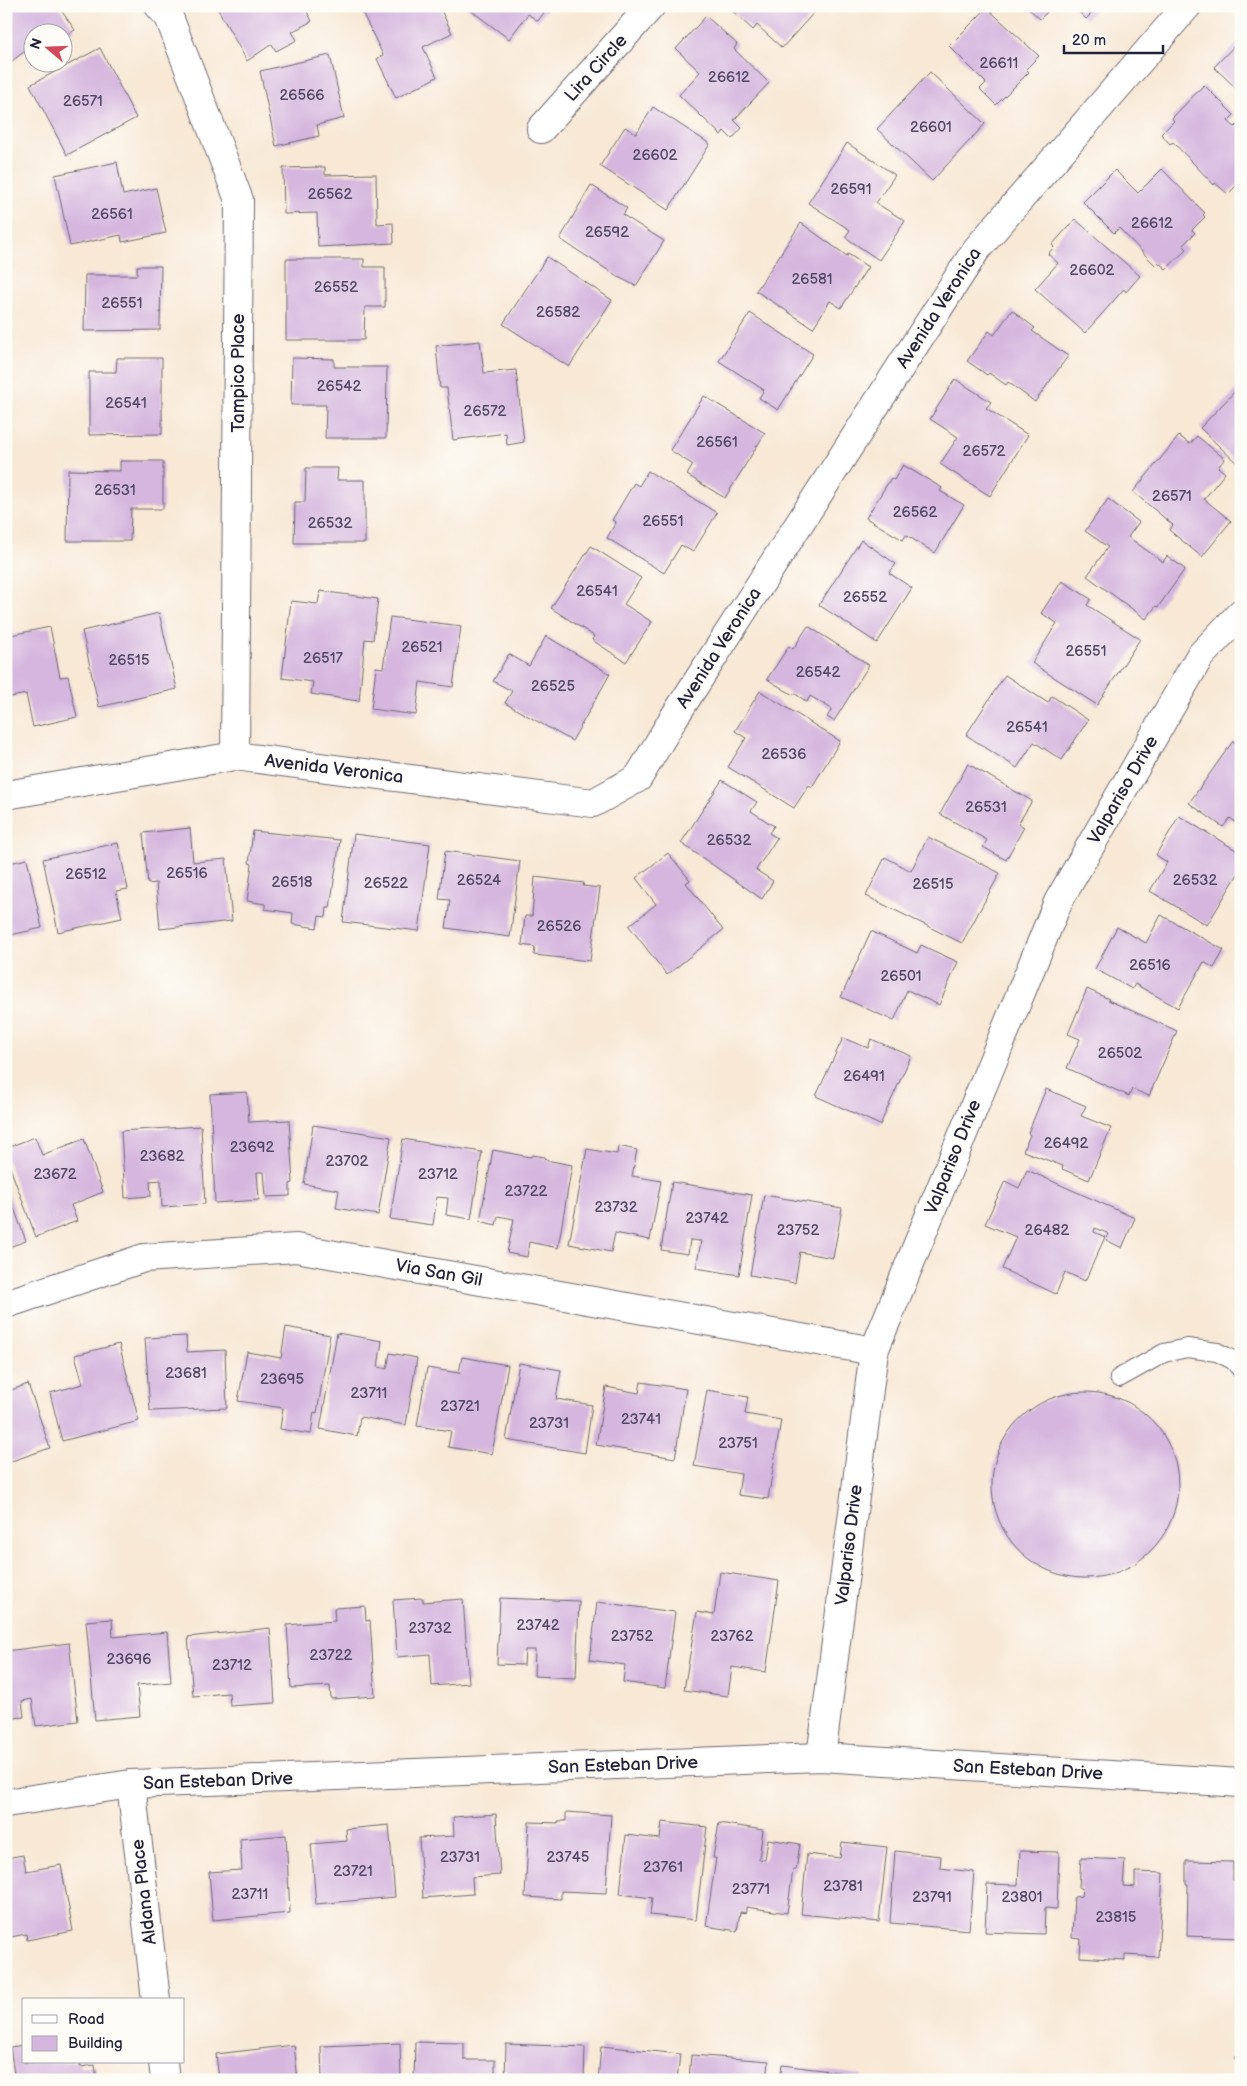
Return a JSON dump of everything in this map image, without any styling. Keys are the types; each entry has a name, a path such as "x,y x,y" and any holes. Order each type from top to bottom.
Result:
{"street":[{"name":"Tampico Place","path":"158,6 169,18 239,200 235,756"},
{"name":"Lira Circle","path":"541,129 651,6"},
{"name":"Avenida Veronica","path":"6,795 235,756 593,802 638,778 673,719 976,250 1187,6"},
{"name":"Valpariso Drive","path":"821,1758 874,1351 1058,902 1200,656 1241,613"},
{"name":"Via San Gil","path":"6,1304 144,1258 296,1248 874,1351"},
{"name":"San Esteban Drive","path":"6,1803 132,1784 821,1758 1241,1783"},
{"name":"Aldana Place","path":"132,1784 156,1998"},
{"path":"163,2064 165,2080"}],"lane":[{"path":"1119,1378 1164,1353 1188,1348 1217,1352 1233,1360 1241,1369"}],"building":[{"path":"6,6 58,6 69,22 22,22 22,53 8,64 6,61"},
{"path":"216,6 304,6 312,21 292,32 297,40 276,51 272,44 247,61"},
{"path":"373,6 439,6 452,33 423,47 437,77 396,98 377,59 383,55 362,12"},
{"path":"465,6 549,6 538,21 528,14 509,39"},
{"path":"727,6 816,6 818,8 782,48 757,25 753,30"},
{"path":"1026,6 1053,6 1040,19"},
{"path":"1073,6 1099,6 1086,19"},
{"path":"987,8 1039,56 1026,69 1029,72 996,105 980,89 986,83 949,46"},
{"path":"706,16 737,44 734,49 769,83 734,120 742,128 732,139 724,131 721,135 679,95 700,72 676,49"},
{"path":"1241,39 1241,93 1214,67"},
{"path":"100,48 136,118 67,155 30,85 55,72 72,72 72,63"},
{"path":"330,55 344,118 317,125 319,136 276,146 260,71"},
{"path":"930,72 985,124 932,181 877,129"},
{"path":"1204,85 1234,115 1228,121 1235,127 1237,125 1241,128 1241,181 1228,194 1215,183 1214,185 1173,142 1170,144 1161,134 1174,121 1172,118"},
{"path":"653,107 710,144 668,210 600,166 625,127 636,134"},
{"path":"847,143 895,175 876,203 905,221 879,260 845,237 850,230 808,203"},
{"path":"117,162 123,195 156,188 166,233 122,242 121,235 70,246 55,175"},
{"path":"325,167 325,175 376,174 377,224 393,223 394,243 318,247 317,213 284,214 283,168"},
{"path":"1162,169 1205,213 1203,215 1205,217 1192,230 1195,233 1183,245 1187,249 1166,269 1158,262 1155,265 1119,228 1114,233 1083,202 1115,170 1138,193"},
{"path":"591,185 627,208 623,215 664,241 636,286 620,278 560,239"},
{"path":"1075,219 1140,276 1126,292 1124,289 1085,333 1035,289 1058,263 1048,254 1054,247 1052,245"},
{"path":"801,223 847,256 848,254 868,267 841,308 830,301 813,328 756,291"},
{"path":"547,257 612,300 569,367 503,324"},
{"path":"286,259 364,259 364,267 385,267 385,307 365,307 364,340 286,340"},
{"path":"137,266 161,266 160,330 84,331 85,275 137,275"},
{"path":"1012,310 1035,328 1032,331 1068,356 1035,402 1008,382 1006,385 967,361 989,331 994,335"},
{"path":"750,313 813,354 778,410 759,398 764,390 719,361"},
{"path":"480,341 484,373 516,370 524,442 507,445 506,433 453,440 447,388 440,388 436,346"},
{"path":"117,358 162,358 162,434 89,435 89,372 116,372"},
{"path":"292,358 334,359 334,367 387,367 386,438 325,438 326,405 291,405"},
{"path":"955,379 991,402 986,408 1028,435 990,496 940,464 958,437 930,419"},
{"path":"1241,385 1241,467 1200,428"},
{"path":"704,396 765,433 725,498 687,475 693,465 670,450"},
{"path":"1179,436 1190,444 1197,436 1225,459 1218,467 1225,473 1204,499 1231,521 1202,557 1169,530 1173,525 1133,492"},
{"path":"120,461 163,461 163,509 131,509 130,541 67,541 68,470 120,471"},
{"path":"903,465 942,488 940,491 964,505 935,553 906,535 903,540 866,518 891,478 894,480"},
{"path":"306,468 338,468 337,480 365,480 365,543 294,543 295,502 305,502"},
{"path":"648,471 717,513 693,552 681,545 664,573 607,538 616,522 612,520 634,483 639,486"},
{"path":"1108,499 1139,522 1128,537 1163,562 1167,556 1185,569 1158,607 1156,606 1146,619 1087,576 1108,547 1085,531"},
{"path":"861,540 896,564 889,573 912,588 877,643 819,605"},
{"path":"591,546 641,578 624,604 652,622 626,662 592,640 594,636 551,608"},
{"path":"1062,581 1091,599 1087,605 1140,639 1097,705 1032,663 1057,623 1041,613"},
{"path":"320,591 378,599 373,640 365,639 359,701 311,694 313,682 282,678 291,601 318,604"},
{"path":"159,613 177,689 99,707 82,631"},
{"path":"390,617 461,626 453,687 420,682 416,715 371,709 376,667 383,668"},
{"path":"808,626 869,665 834,721 827,717 832,709 810,696 807,702 767,679 789,646 793,649"},
{"path":"50,627 60,677 68,676 77,717 33,727 26,694 6,698 6,636"},
{"path":"546,636 610,674 572,741 505,703 512,691 493,681 509,654 529,666"},
{"path":"1005,675 1048,703 1052,696 1088,720 1062,760 1034,742 1017,768 966,735"},
{"path":"760,691 840,741 812,787 809,785 794,808 728,767 746,738 735,731"},
{"path":"1233,741 1241,746 1241,826 1230,818 1223,827 1189,803"},
{"path":"968,764 1032,801 1018,824 1024,827 1006,860 983,847 987,840 940,814"},
{"path":"722,780 757,802 751,811 774,826 769,833 777,838 756,870 773,881 762,899 681,843"},
{"path":"1179,816 1241,853 1241,869 1207,925 1150,891 1167,862 1156,855"},
{"path":"190,828 193,862 226,859 232,921 160,929 156,883 148,884 143,833"},
{"path":"253,831 340,840 330,908 327,908 326,917 319,916 317,928 292,924 293,913 265,909 265,904 247,901 252,864 249,863"},
{"path":"354,834 430,844 419,931 343,922"},
{"path":"928,837 1000,873 962,943 866,896 885,857 911,871"},
{"path":"118,843 128,889 116,891 122,918 58,932 43,859"},
{"path":"445,851 520,861 510,937 446,928 450,900 439,899"},
{"path":"668,853 690,880 686,883 723,930 667,975 629,926 656,904 636,878"},
{"path":"6,858 9,858 10,863 27,859 42,928 6,936"},
{"path":"535,877 584,883 583,886 600,888 590,961 534,955 535,947 522,945 525,916 532,916"},
{"path":"1161,915 1224,950 1214,968 1204,962 1178,1008 1135,984 1132,989 1095,969 1117,927 1146,943"},
{"path":"871,931 917,953 921,945 958,962 939,1005 907,990 894,1021 841,997"},
{"path":"1087,989 1177,1031 1149,1096 1132,1089 1129,1096 1067,1068 1080,1039 1068,1034"},
{"path":"843,1038 868,1048 871,1039 911,1056 880,1125 816,1096"},
{"path":"1046,1089 1086,1106 1081,1116 1111,1128 1089,1180 1062,1169 1063,1166 1023,1151 1030,1135 1028,1133"},
{"path":"247,1092 249,1122 289,1120 293,1183 290,1184 290,1196 266,1197 264,1172 257,1172 259,1200 215,1203 210,1094"},
{"path":"313,1125 391,1137 378,1215 336,1208 339,1190 304,1184"},
{"path":"201,1126 205,1204 162,1207 161,1180 150,1181 151,1196 125,1198 121,1131"},
{"path":"35,1137 42,1155 84,1139 103,1192 71,1205 77,1221 36,1237 6,1157 6,1148"},
{"path":"403,1139 482,1152 471,1219 446,1215 448,1198 437,1197 433,1225 390,1219"},
{"path":"618,1146 637,1150 632,1176 661,1181 650,1240 615,1233 611,1252 569,1244 587,1149 617,1154"},
{"path":"493,1150 530,1157 533,1155 545,1157 546,1160 572,1165 558,1248 529,1242 527,1257 507,1253 514,1219 498,1216 496,1225 480,1221"},
{"path":"1027,1170 1135,1218 1122,1248 1106,1240 1109,1234 1095,1228 1094,1232 1105,1237 1085,1281 1065,1272 1056,1294 1002,1269 1016,1237 985,1224 1005,1181 1019,1188"},
{"path":"672,1182 752,1195 739,1275 696,1268 701,1241 690,1240 688,1254 661,1250"},
{"path":"6,1186 26,1241 6,1248"},
{"path":"764,1195 842,1208 833,1258 800,1252 795,1283 750,1275"},
{"path":"286,1327 330,1335 317,1413 314,1412 311,1434 280,1429 283,1408 238,1401 247,1352 281,1358"},
{"path":"337,1333 382,1341 378,1367 387,1369 390,1353 417,1358 406,1425 360,1417 357,1436 320,1429"},
{"path":"186,1336 187,1352 225,1350 227,1408 150,1411 145,1338"},
{"path":"119,1344 139,1421 62,1441 50,1393 83,1384 75,1355"},
{"path":"462,1357 508,1365 492,1454 448,1447 451,1431 417,1426 427,1368 459,1373"},
{"path":"519,1363 561,1370 556,1399 592,1405 585,1453 506,1440"},
{"path":"641,1382 686,1389 675,1458 596,1445 606,1387 639,1393"},
{"path":"28,1384 50,1448 6,1463 6,1409 9,1408 6,1392"},
{"path":"707,1390 748,1397 745,1414 781,1420 768,1499 738,1495 741,1474 694,1466"},
{"path":"1094,1392 1121,1399 1137,1407 1151,1419 1163,1433 1171,1449 1177,1467 1177,1503 1171,1521 1163,1537 1151,1551 1137,1563 1121,1571 1103,1577 1076,1578 1049,1571 1033,1563 1007,1537 993,1503 992,1476 999,1449 1007,1433 1033,1407 1067,1393"},
{"path":"720,1572 779,1581 766,1672 732,1667 728,1696 684,1690 697,1612 714,1615"},
{"path":"423,1598 423,1602 463,1599 469,1683 432,1686 430,1654 397,1657 393,1600"},
{"path":"500,1598 579,1601 576,1678 534,1676 535,1650 525,1650 524,1665 497,1664"},
{"path":"597,1602 675,1612 665,1688 623,1682 625,1665 590,1660"},
{"path":"365,1606 366,1621 370,1620 375,1696 331,1699 330,1686 291,1688 287,1625 335,1621 334,1608"},
{"path":"112,1619 113,1637 167,1632 171,1682 137,1685 140,1716 95,1720 86,1621"},
{"path":"270,1628 275,1703 230,1706 229,1693 193,1696 188,1637"},
{"path":"69,1643 78,1721 36,1726 32,1699 22,1701 24,1717 6,1719 6,1651"},
{"path":"566,1812 611,1815 606,1893 561,1891 561,1899 525,1897 529,1822 558,1823 558,1821 566,1821"},
{"path":"496,1814 500,1875 472,1877 473,1894 423,1898 419,1838 454,1836 453,1817"},
{"path":"662,1822 707,1827 696,1920 650,1915 652,1898 620,1894 626,1835 660,1839"},
{"path":"719,1823 763,1830 759,1859 765,1860 768,1839 800,1844 796,1870 793,1870 787,1913 746,1907 746,1913 740,1912 737,1931 706,1926 716,1858 713,1858"},
{"path":"389,1825 395,1897 316,1904 311,1844 347,1841 346,1829"},
{"path":"286,1835 290,1913 213,1920 209,1872 242,1870 240,1839"},
{"path":"842,1842 887,1847 879,1922 801,1914 807,1854 840,1858"},
{"path":"895,1851 941,1856 940,1868 974,1872 969,1930 890,1923"},
{"path":"1020,1851 1059,1852 1057,1909 1045,1908 1044,1934 985,1932 987,1884 1018,1885"},
{"path":"23,1855 26,1871 61,1865 73,1931 27,1940 26,1934 6,1938 6,1858"},
{"path":"1081,1858 1125,1860 1123,1886 1135,1887 1135,1872 1163,1873 1158,1957 1125,1955 1125,1960 1080,1957 1081,1939 1072,1938 1074,1897 1081,1896 1082,1888 1079,1888"},
{"path":"1186,1861 1233,1862 1233,1880 1241,1880 1241,1938 1187,1936 1188,1884 1186,1884"},
{"path":"415,2042 464,2043 464,2060 495,2060 495,2080 414,2080"},
{"path":"400,2043 401,2080 322,2080 321,2046"},
{"path":"506,2044 585,2047 584,2080 505,2080"},
{"path":"22,2045 22,2064 80,2064 80,2067 95,2065 97,2080 15,2080 10,2047"},
{"path":"294,2045 298,2080 219,2080 216,2054"},
{"path":"601,2046 680,2054 677,2080 598,2080"},
{"path":"1241,2054 1241,2075 1240,2075 1235,2056"},
{"path":"691,2055 769,2061 767,2080 689,2080"},
{"path":"782,2065 862,2075 861,2080 780,2080"}]}
